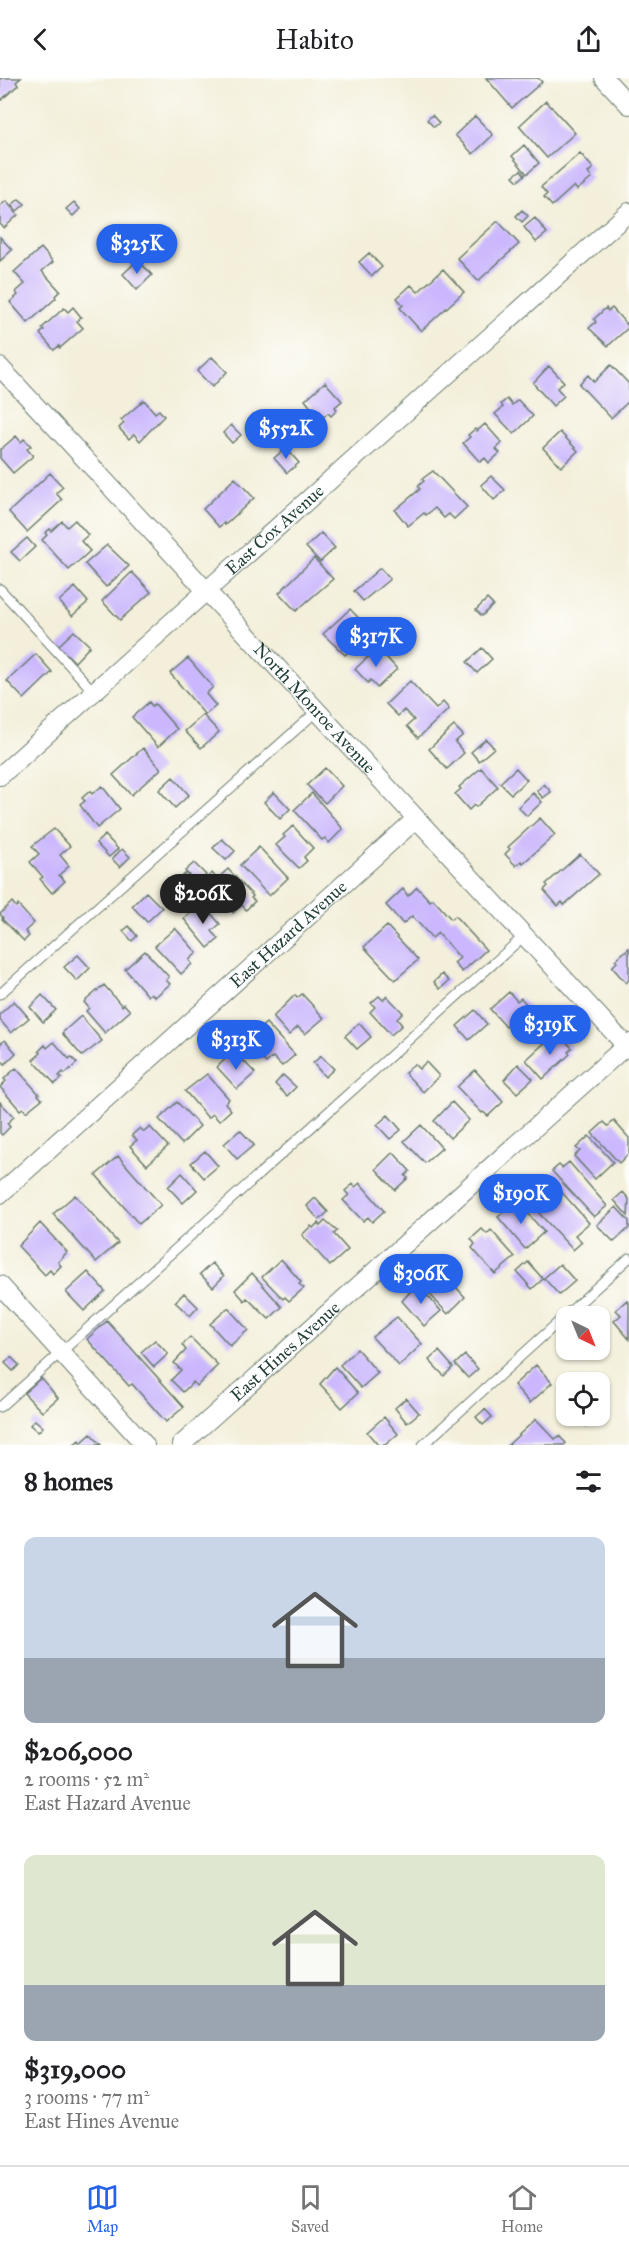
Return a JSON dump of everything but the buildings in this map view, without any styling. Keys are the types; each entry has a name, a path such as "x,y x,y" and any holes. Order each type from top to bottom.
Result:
{"street":[{"path":"604,78 629,105"},
{"name":"East Cox Avenue","path":"0,776 629,212"},
{"name":"North Monroe Avenue","path":"0,367 628,1046"},
{"name":"East Hazard Avenue","path":"0,1194 416,819"},
{"name":"East Hines Avenue","path":"181,1445 628,1046"},
{"path":"0,1285 145,1445"}],"lane":[{"path":"0,589 94,692"},
{"path":"0,994 317,711"},
{"path":"0,1407 524,936"},
{"path":"423,1445 629,1258"}]}
